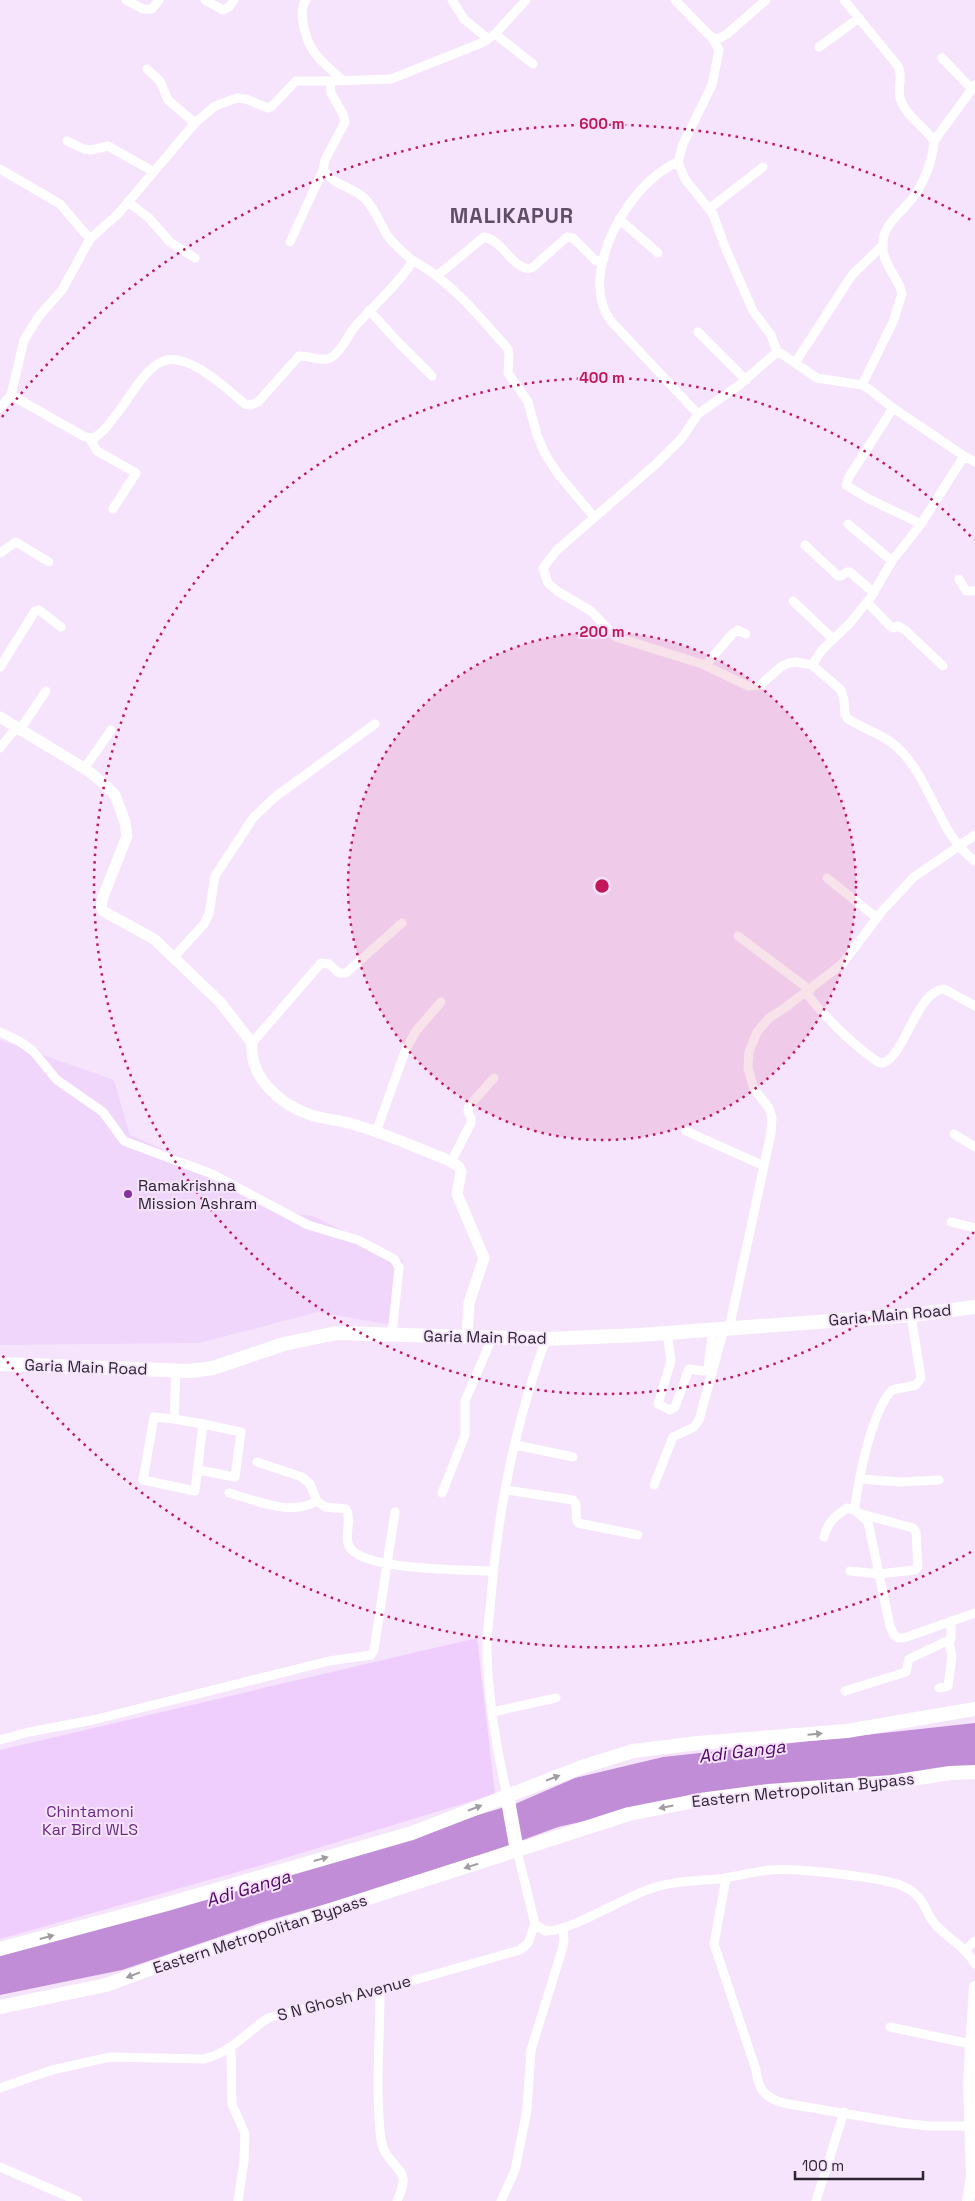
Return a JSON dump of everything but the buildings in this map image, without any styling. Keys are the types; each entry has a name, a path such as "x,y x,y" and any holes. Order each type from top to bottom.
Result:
{"main road":[{"name":"Garia Main Road","path":"0,1364 176,1371 213,1368 284,1344 312,1337 336,1334 546,1339 667,1333 911,1315 975,1307"},
{"path":"0,1950 412,1833 582,1767 634,1751 698,1743 847,1731 975,1709"},
{"name":"Eastern Metropolitan Bypass","path":"0,2007 106,1985 170,1962 629,1814 700,1800 769,1791 892,1782 950,1773 975,1772"},
{"path":"507,1796 517,1851"},
{"path":"968,2201 974,2177 970,2126 971,2044 975,1987"}],"street":[{"path":"126,0 143,9 152,8 159,0"},
{"path":"205,0 223,10 229,7 234,0"},
{"path":"452,0 464,19 533,64"},
{"path":"0,408 11,396 24,340 39,316 62,290 90,238 118,214 195,123 215,106 237,98 246,99 268,108 296,81 383,80 401,77 491,36 526,0"},
{"path":"675,0 713,38 719,50 712,84 683,144 678,162 685,178 710,208 753,311 771,335 777,352 817,378 862,385 893,408 975,462"},
{"path":"713,38 720,38 727,34 766,0"},
{"path":"844,0 879,41 901,73 899,94 904,107 934,141"},
{"path":"301,2 307,41 312,51 342,80"},
{"path":"820,47 859,18"},
{"path":"795,362 849,280 882,244 887,226 909,204 924,180 934,141 974,87 942,58"},
{"path":"147,69 160,81 168,100 195,123"},
{"path":"290,242 323,170 325,160 345,122 343,114 331,93 330,81"},
{"path":"67,141 84,149 108,146 154,172"},
{"path":"678,162 664,169 651,180 637,194 619,219 604,259 600,289 603,310 610,320 698,414"},
{"path":"710,208 762,168"},
{"path":"0,169 60,204 90,238"},
{"path":"323,170 342,187 358,193 366,199 395,244 412,260 438,275 508,349 510,356 508,373 528,402 537,435 545,454 558,474 594,517"},
{"path":"128,202 142,212 170,242 195,258"},
{"path":"619,219 658,253"},
{"path":"438,275 484,237 491,239 523,268 533,267 567,237 573,238 596,261 604,259"},
{"path":"862,385 893,322 902,294 885,258 882,244"},
{"path":"90,439 100,435 159,362 172,360 200,369 245,404 251,405 258,402 299,356 325,359 334,356 369,310 406,272 412,260"},
{"path":"369,310 432,376"},
{"path":"698,332 746,380"},
{"path":"777,352 746,380 698,414 682,438 656,464 594,517 547,562 544,568 548,583 590,611 616,636 706,666 752,687 760,685 789,663 796,662 812,665 841,690 845,714 848,719 880,735 901,751 917,772 958,846 975,861"},
{"path":"11,396 90,439 97,451 136,473 114,508"},
{"path":"893,408 846,484 867,498 921,524"},
{"path":"812,665 822,650 868,602 892,561 921,524 964,456"},
{"path":"848,524 892,561"},
{"path":"0,553 16,542 49,562"},
{"path":"805,545 838,576 850,572 874,593"},
{"path":"959,579 966,591 975,591"},
{"path":"793,601 833,639"},
{"path":"868,602 890,626 893,628 898,626 905,630 944,666"},
{"path":"0,666 35,611 42,612 61,627"},
{"path":"706,666 733,633 738,630 746,634"},
{"path":"0,748 18,730 46,690"},
{"path":"0,717 18,730 84,769 102,782 115,795 128,832 103,898 101,906 103,911 154,939 220,1002 252,1043"},
{"path":"174,957 204,924 209,914 215,876 253,818 265,805 375,724"},
{"path":"84,769 111,730"},
{"path":"654,1485 673,1437 694,1426 699,1420 764,1166 772,1118 769,1108 754,1089 748,1068 748,1052 757,1032 769,1018 842,964 877,918 914,877 975,835"},
{"path":"827,878 877,918"},
{"path":"402,923 346,973 339,973 329,964 321,963 252,1043 251,1053 254,1067 262,1080 287,1103 310,1115 376,1132 451,1162 459,1168 460,1172 456,1185 457,1194 484,1258 469,1302 467,1337"},
{"path":"738,936 808,991 823,1014 851,1042 878,1062 882,1063 893,1056 913,1020 935,992 944,989 975,1006"},
{"path":"376,1132 406,1049 416,1031 441,1002"},
{"path":"0,1032 19,1041 32,1051 58,1080 103,1112 124,1141 159,1155 195,1166 237,1186 308,1225 358,1240 394,1259 399,1267 392,1335"},
{"path":"451,1162 471,1123 468,1112 469,1106 494,1078"},
{"path":"686,1130 764,1166"},
{"path":"954,1134 975,1147"},
{"path":"951,1222 975,1228"},
{"path":"911,1315 921,1378 916,1385 896,1388 888,1394 875,1423 860,1479 856,1496 858,1512 868,1522 890,1626 894,1635 898,1638 975,1613"},
{"path":"667,1333 671,1361 658,1404 670,1410 675,1407 689,1368 704,1371 708,1368 722,1329"},
{"path":"442,1493 465,1435 465,1401 492,1338"},
{"path":"507,1796 495,1738 487,1647 493,1571 496,1538 516,1445 536,1368 546,1339"},
{"path":"174,1419 176,1371"},
{"path":"199,1470 235,1477 242,1434 203,1424 154,1416 144,1481 195,1491 203,1424"},
{"path":"516,1445 573,1457"},
{"path":"257,1462 302,1477 310,1484 317,1501 325,1506 346,1509 349,1515 348,1544 352,1552 387,1566 493,1571"},
{"path":"860,1479 900,1482 939,1480"},
{"path":"506,1490 573,1500 577,1506 576,1519 578,1523 638,1535"},
{"path":"229,1493 287,1508 308,1507 317,1501"},
{"path":"824,1538 828,1524 846,1508 913,1528 916,1532 918,1567 915,1570 879,1574 850,1571"},
{"path":"0,1740 28,1732 93,1720 336,1659 371,1655 374,1650 395,1512"},
{"path":"845,1691 906,1672 909,1659 949,1641 952,1637 951,1622"},
{"path":"939,1688 948,1686 952,1657 949,1641"},
{"path":"492,1712 556,1698"},
{"path":"517,1851 535,1924 546,1931 563,1929 622,1899 651,1888 674,1883 726,1878 771,1870 785,1870 893,1883 919,1895 936,1925 965,1950 975,1964"},
{"path":"726,1878 714,1944 756,2070 758,2085 763,2094 772,2100 901,2123 929,2126 970,2126"},
{"name":"S N Ghosh Avenue","path":"0,2088 52,2070 110,2057 204,2059 218,2056 268,2018 380,1990 520,1950 528,1943 535,1924"},
{"path":"501,2201 515,2170 526,2110 531,2050 562,1950 564,1940 563,1929"},
{"path":"965,1950 975,1941"},
{"path":"380,1990 379,2110 381,2141 388,2159 402,2173 404,2179 397,2201"},
{"path":"890,2027 971,2044"},
{"path":"231,2048 232,2104 245,2134 244,2162 238,2201"},
{"path":"816,2201 844,2112"},
{"path":"0,2167 78,2201"}],"shaded area":[{"name":"Ramakrishna Mission Ashram","path":"0,1040 114,1080 130,1135 223,1175 291,1213 313,1216 403,1260 397,1326 318,1312 199,1343 0,1345"}],"green space":[{"name":"Chintamoni Kar Bird WLS","path":"477,1638 495,1794 262,1865 0,1939 0,1750"}],"water":[{"name":"Adi Ganga","path":"975,1723 975,1766 881,1777 714,1792 558,1827 431,1874 263,1922 122,1970 0,1995 0,1955 166,1908 515,1804 575,1778 663,1757"}],"place":[{"name":"Ramakrishna Mission Ashram","path":"128,1194"}],"district":[{"name":"MALIKAPUR","path":"512,215"}]}
